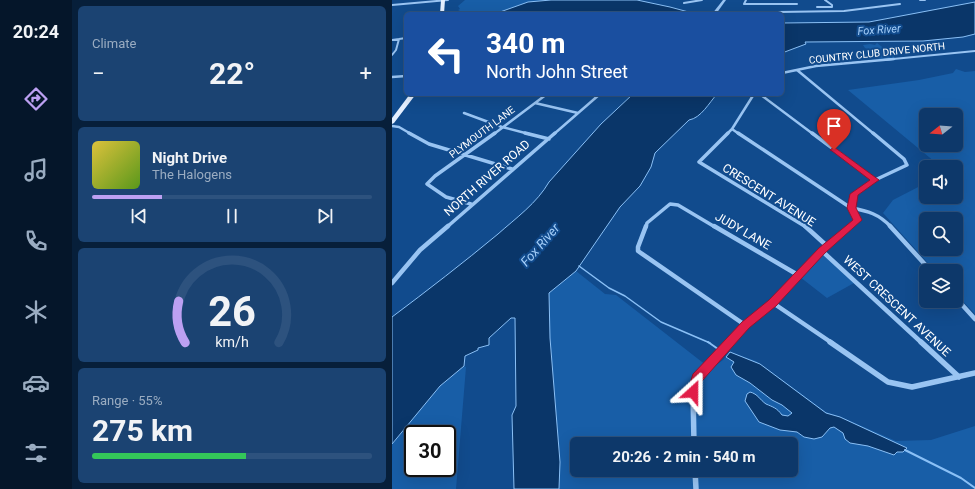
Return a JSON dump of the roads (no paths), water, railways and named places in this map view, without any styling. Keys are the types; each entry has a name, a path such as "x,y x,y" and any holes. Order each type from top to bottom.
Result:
{"main road":[{"path":"442,12 443,0"},
{"path":"447,12 448,0"},
{"path":"392,114 405,96"},
{"path":"392,122 412,96"}],"street":[{"path":"392,5 448,0"},
{"path":"684,3 702,0"},
{"path":"716,12 725,0"},
{"path":"746,0 744,4 797,4"},
{"path":"791,0 797,4"},
{"path":"817,7 832,7 832,5 825,0"},
{"path":"920,0 925,0"},
{"path":"792,12 797,4"},
{"path":"784,12 844,11 900,4"},
{"path":"392,40 404,38"},
{"path":"392,56 396,50 399,39"},
{"name":"COUNTRY CLUB DRIVE NORTH","path":"784,73 826,65 975,51"},
{"path":"694,437 693,392 697,378 745,325 773,303 827,246 858,220 852,208 854,194 876,180 907,165 904,159 797,70"},
{"path":"392,77 404,76"},
{"name":"PLYMOUTH LANE","path":"471,204 446,197 427,184 435,176 466,155 544,96"},
{"name":"NORTH RIVER ROAD","path":"392,283 420,250 471,204 598,96"},
{"path":"753,96 732,129 852,208 869,210 883,218 925,264"},
{"path":"762,96 876,180"},
{"path":"535,103 578,112"},
{"path":"464,113 502,127 548,139"},
{"path":"392,126 399,127 429,144 512,169"},
{"name":"CRESCENT AVENUE","path":"732,129 699,162 804,226 827,246"},
{"name":"JUDY LANE","path":"745,325 638,251 638,247 647,223 670,204 678,205 798,275"},
{"name":"WEST CRESCENT AVENUE","path":"822,251 959,377"},
{"path":"773,303 888,382 912,387 975,373"},
{"path":"963,306 975,319"},
{"path":"695,477 696,489"}],"water":[{"path":"551,0 637,0 689,12 500,12 528,2"},
{"name":"Fox River","path":"975,2 975,34 963,37 923,41 805,42 806,44 784,52 784,23 869,22"},
{"name":"Fox River","path":"631,96 715,96 701,113 689,120 655,153 651,167 640,186 620,207 576,271 549,293 550,338 560,462 559,489 514,489 512,415 516,406 515,318 511,318 489,338 489,345 478,348 478,350 465,356 464,366 440,386 408,425 404,425 404,430 392,444 392,317 432,287 526,210 544,190 549,182 601,124"},
{"path":"730,352 760,364 826,413 840,417 907,448 903,452 897,452 894,455 868,446 850,443 845,439 843,433 834,427 830,428 822,437 814,439 804,437 797,432 780,430 759,422 745,401 747,394 750,392 766,404 777,409 782,415 788,416 792,413 750,383 736,375 731,367 734,362 726,357"}],"waterway":[{"path":"579,266 609,288 625,296 661,322 709,342"},
{"path":"709,342 718,349"},
{"path":"905,450 961,478 975,488"}]}
